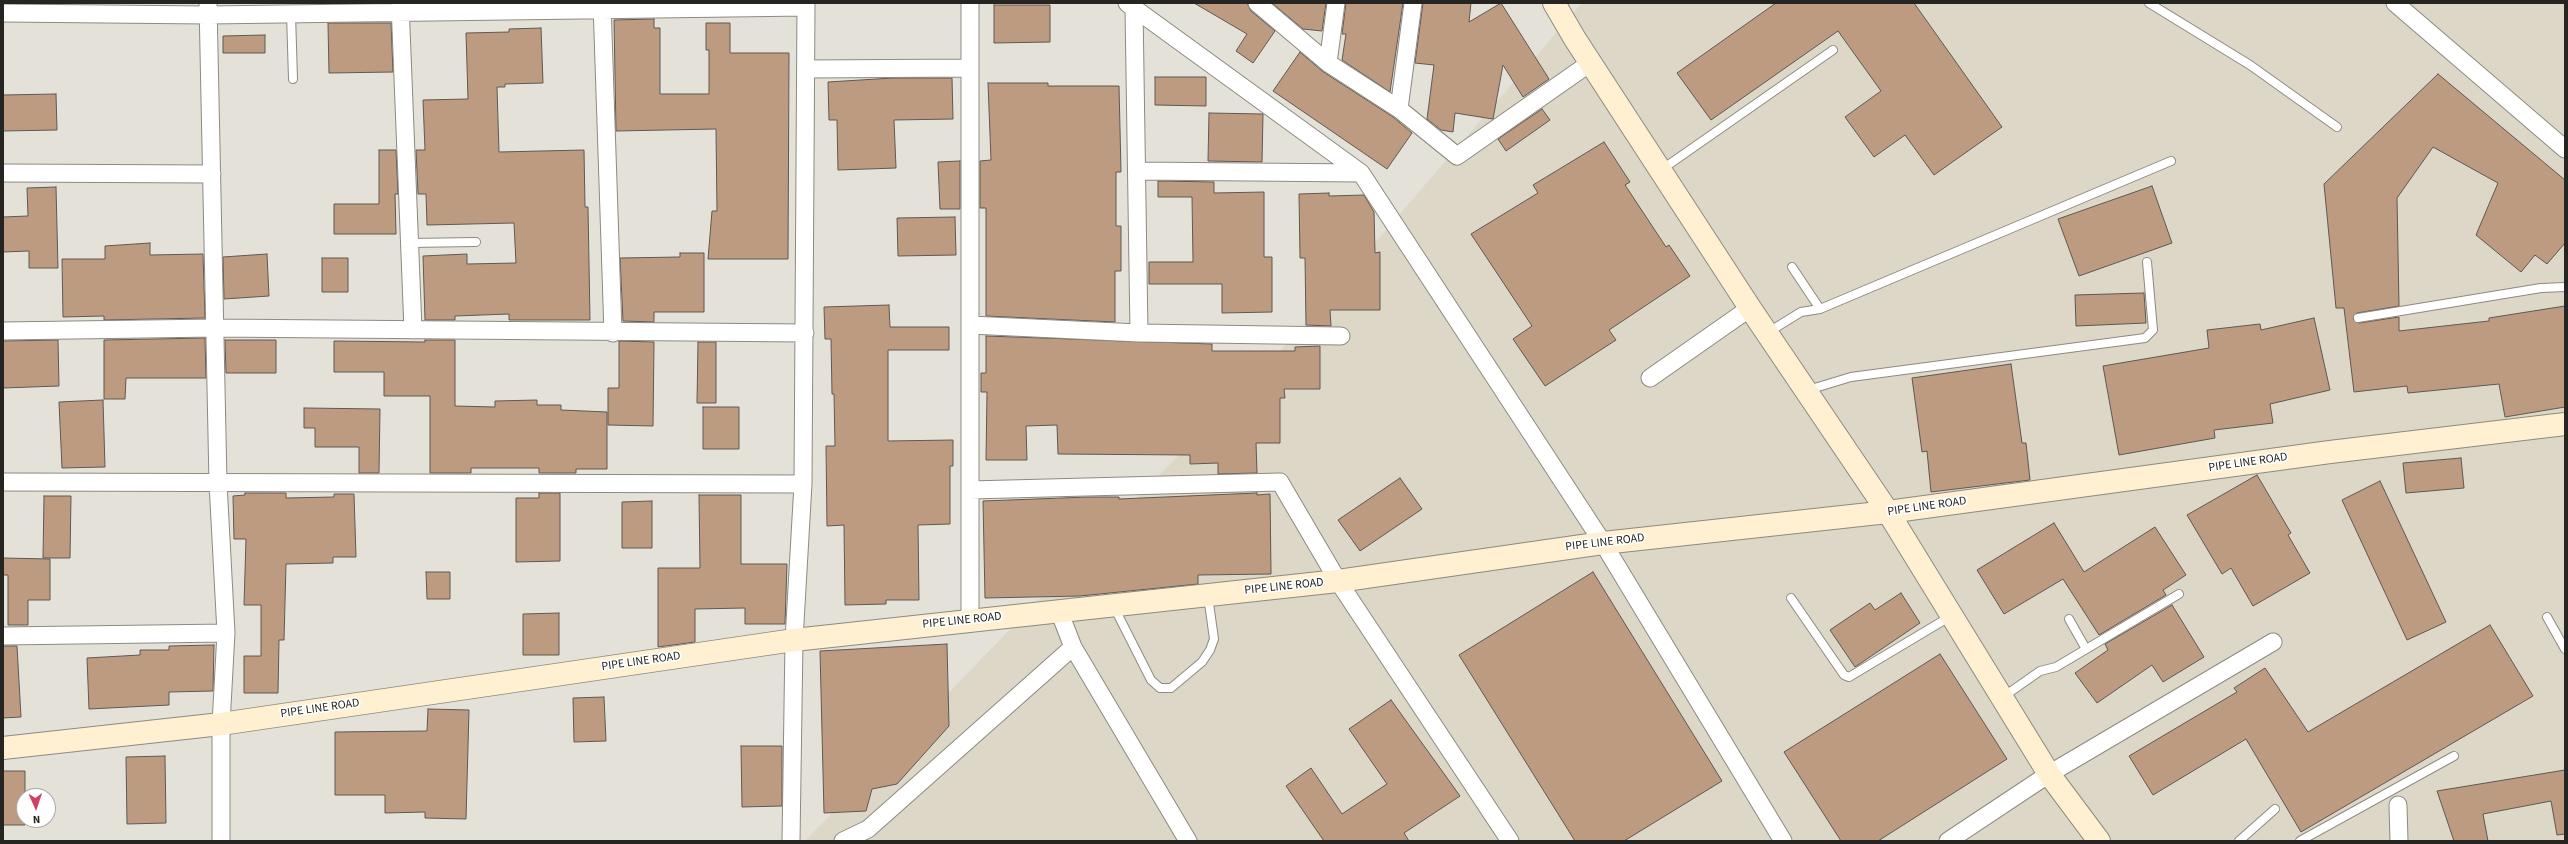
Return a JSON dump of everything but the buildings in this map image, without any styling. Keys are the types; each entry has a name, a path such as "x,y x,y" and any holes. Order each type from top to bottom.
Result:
{"street":[{"path":"970,3 970,620"},
{"path":"1328,63 1336,3"},
{"path":"1399,109 1413,3"},
{"path":"1554,3 1590,63 1766,334 1888,512 2049,774 2099,841"},
{"path":"2395,3 2565,149"},
{"path":"3,13 208,9 291,14 400,8 806,5 803,484 794,640 792,841"},
{"path":"1262,5 1328,63 1399,109 1457,156 1590,63"},
{"path":"602,6 613,333"},
{"path":"1130,6 1137,171 1139,333"},
{"path":"1130,6 1361,173 1603,543 1783,841"},
{"path":"400,8 413,330"},
{"path":"208,9 216,328 218,483 226,633 221,724 221,841"},
{"path":"806,69 970,68"},
{"path":"1137,171 1361,173"},
{"path":"3,173 212,174"},
{"path":"1650,378 1750,308"},
{"path":"970,325 1139,333 1341,336"},
{"path":"3,331 216,328 805,334"},
{"name":"PIPE LINE ROAD","path":"3,748 221,724 794,640 1059,610 1338,581 1603,543 1888,512 2330,452 2565,424"},
{"path":"3,482 803,484"},
{"path":"970,490 1280,482 1338,581 1510,841"},
{"path":"1059,610 1072,647 1188,841"},
{"path":"3,636 226,633"},
{"path":"1948,841 2049,774 2273,642"},
{"path":"843,841 868,829 1072,647"},
{"path":"2398,805 2399,841"}],"lane":[{"path":"2149,3 2250,65 2337,127"},
{"path":"291,14 294,79"},
{"path":"1660,171 1833,50"},
{"path":"1766,334 1801,312 1820,309 2171,161"},
{"path":"409,243 476,242"},
{"path":"1805,390 1851,377 2145,338 2153,330 2147,262"},
{"path":"1792,267 1820,309"},
{"path":"2358,318 2541,288 2565,287"},
{"path":"2002,698 2040,672 2056,667 2179,594"},
{"path":"1113,605 1151,680 1160,688 1171,688 1202,662 1210,650 1214,639 1208,595"},
{"path":"1791,598 1844,675 1849,677 1952,616"},
{"path":"2547,617 2565,649"},
{"path":"2069,619 2086,648"},
{"path":"2300,841 2454,756"},
{"path":"2239,841 2275,809"}],"shaded area":[{"path":"1582,3 2565,3 2565,841 805,841 1297,333"}]}
